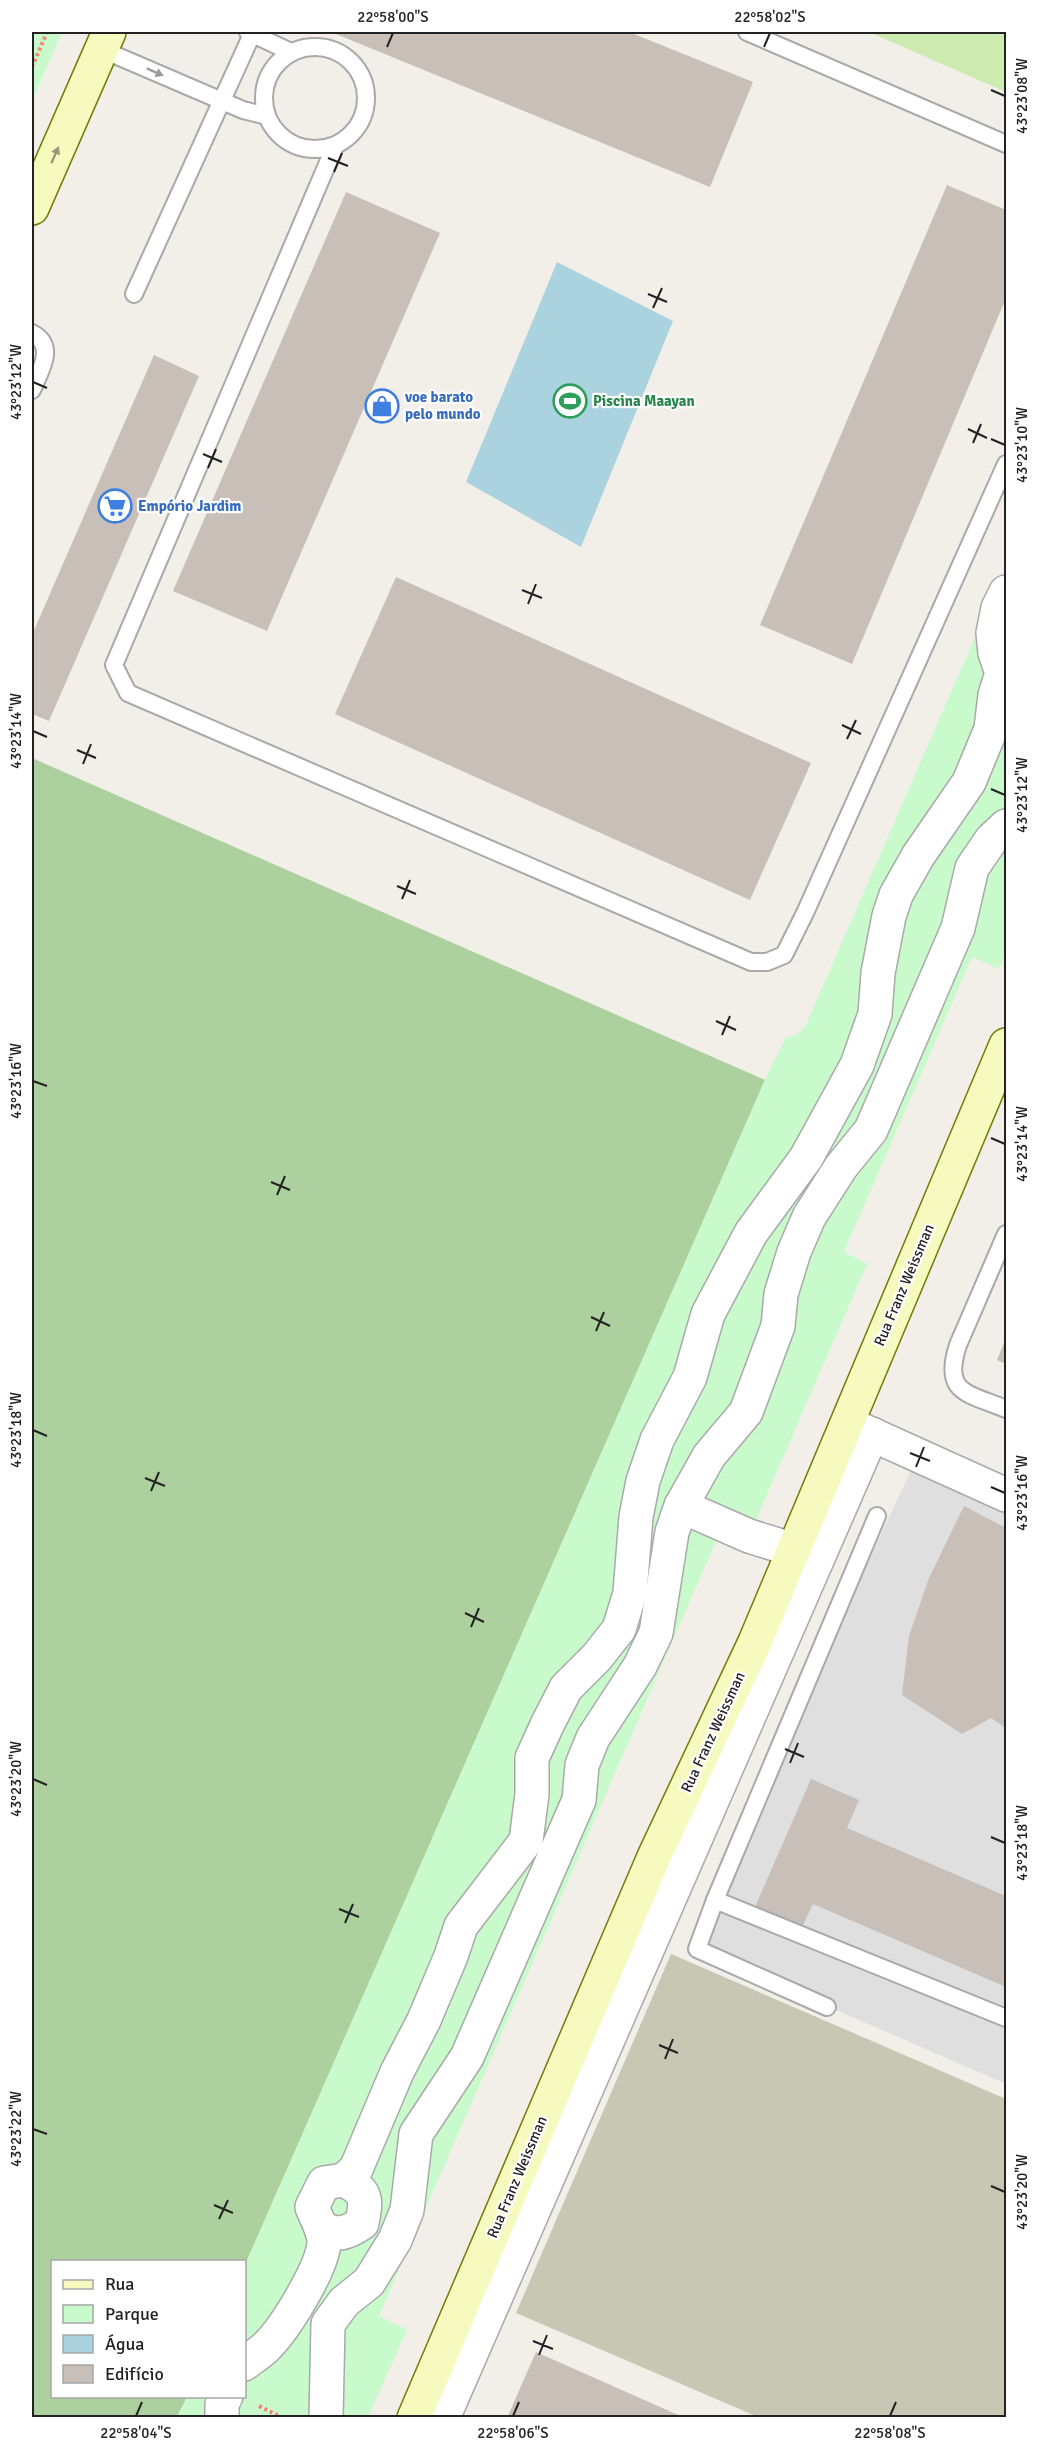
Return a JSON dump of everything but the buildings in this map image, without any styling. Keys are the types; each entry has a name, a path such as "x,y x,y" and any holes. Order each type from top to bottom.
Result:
{"street":[{"path":"32,208 105,40"},
{"path":"246,2362 268,2345 295,2308 317,2268 324,2242 321,2228 334,2234 347,2234 362,2223 366,2202 359,2188 344,2180 356,2169 428,2010 460,1926 526,1841 532,1794 532,1758 547,1725 566,1688 597,1657 619,1629 630,1593 636,1517 643,1481 657,1440 690,1377 708,1314 752,1233 806,1158 857,1065 875,1014 878,973 889,916 896,895 918,856 969,782 991,729 995,695 1004,676 995,653 993,633 998,608 1006,592"},
{"path":"326,2418 328,2324 344,2302 369,2282 395,2240 407,2210 416,2134 467,2057 579,1800 582,1765 593,1738 640,1666 656,1633 672,1532 681,1506 709,1456 746,1412 778,1326 781,1294 794,1252 809,1217 841,1167 871,1130 958,928 972,868 991,840 1006,826"},
{"name":"Rua Franz Weissman","path":"414,2418 654,1857 755,1642 794,1550 859,1428 1006,1045"},
{"path":"444,2418 859,1428 1006,1495"},
{"path":"681,1506 749,1536 794,1550"},
{"path":"222,2418 222,2404 225,2398"}],"lane":[{"path":"134,294 223,102 251,32 291,52"},
{"path":"747,32 1006,144"},
{"path":"105,40 223,102 267,116"},
{"path":"312,46 332,48 350,59 362,76 367,96 364,117 352,134 335,146 315,150 294,146 278,134 267,116 264,97 267,79 277,63 291,52 312,46"},
{"path":"335,146 114,666 128,693 751,962 767,962 784,955 805,912 1006,464"},
{"path":"32,333 44,343 46,356 32,390"},
{"path":"1006,1234 958,1344 952,1377 956,1385 969,1393 1006,1410"},
{"path":"828,2007 697,1948 715,1900 877,1516"},
{"path":"715,1900 1006,2018"}],"path":[{"path":"32,67 47,32"}],"shaded area":[{"path":"913,1466 1006,1508 1006,2084 689,1946"},
{"path":"671,1954 1006,2099 1006,2417 758,2417 516,2313"}],"green space":[{"path":"32,32 62,32 32,101"},
{"path":"869,32 1006,32 1006,92"},
{"path":"1006,566 1006,951 999,969 972,957 844,1252 867,1264 742,1552 716,1541 379,2316 407,2330 368,2417 178,2418 187,2398 246,2398 246,2263 765,1080 786,1037 795,1036 805,1027"},
{"path":"32,758 765,1080 246,2263 246,2260 51,2260 51,2398 186,2398 177,2417 32,2417"}],"water":[{"name":"Piscina Maayan","path":"557,262 673,321 581,547 466,482"}],"place":[{"name":"Piscina Maayan","path":"570,401"},
{"name":"voe barato pelo mundo","path":"382,406"},
{"name":"Empório Jardim","path":"115,506"}]}
